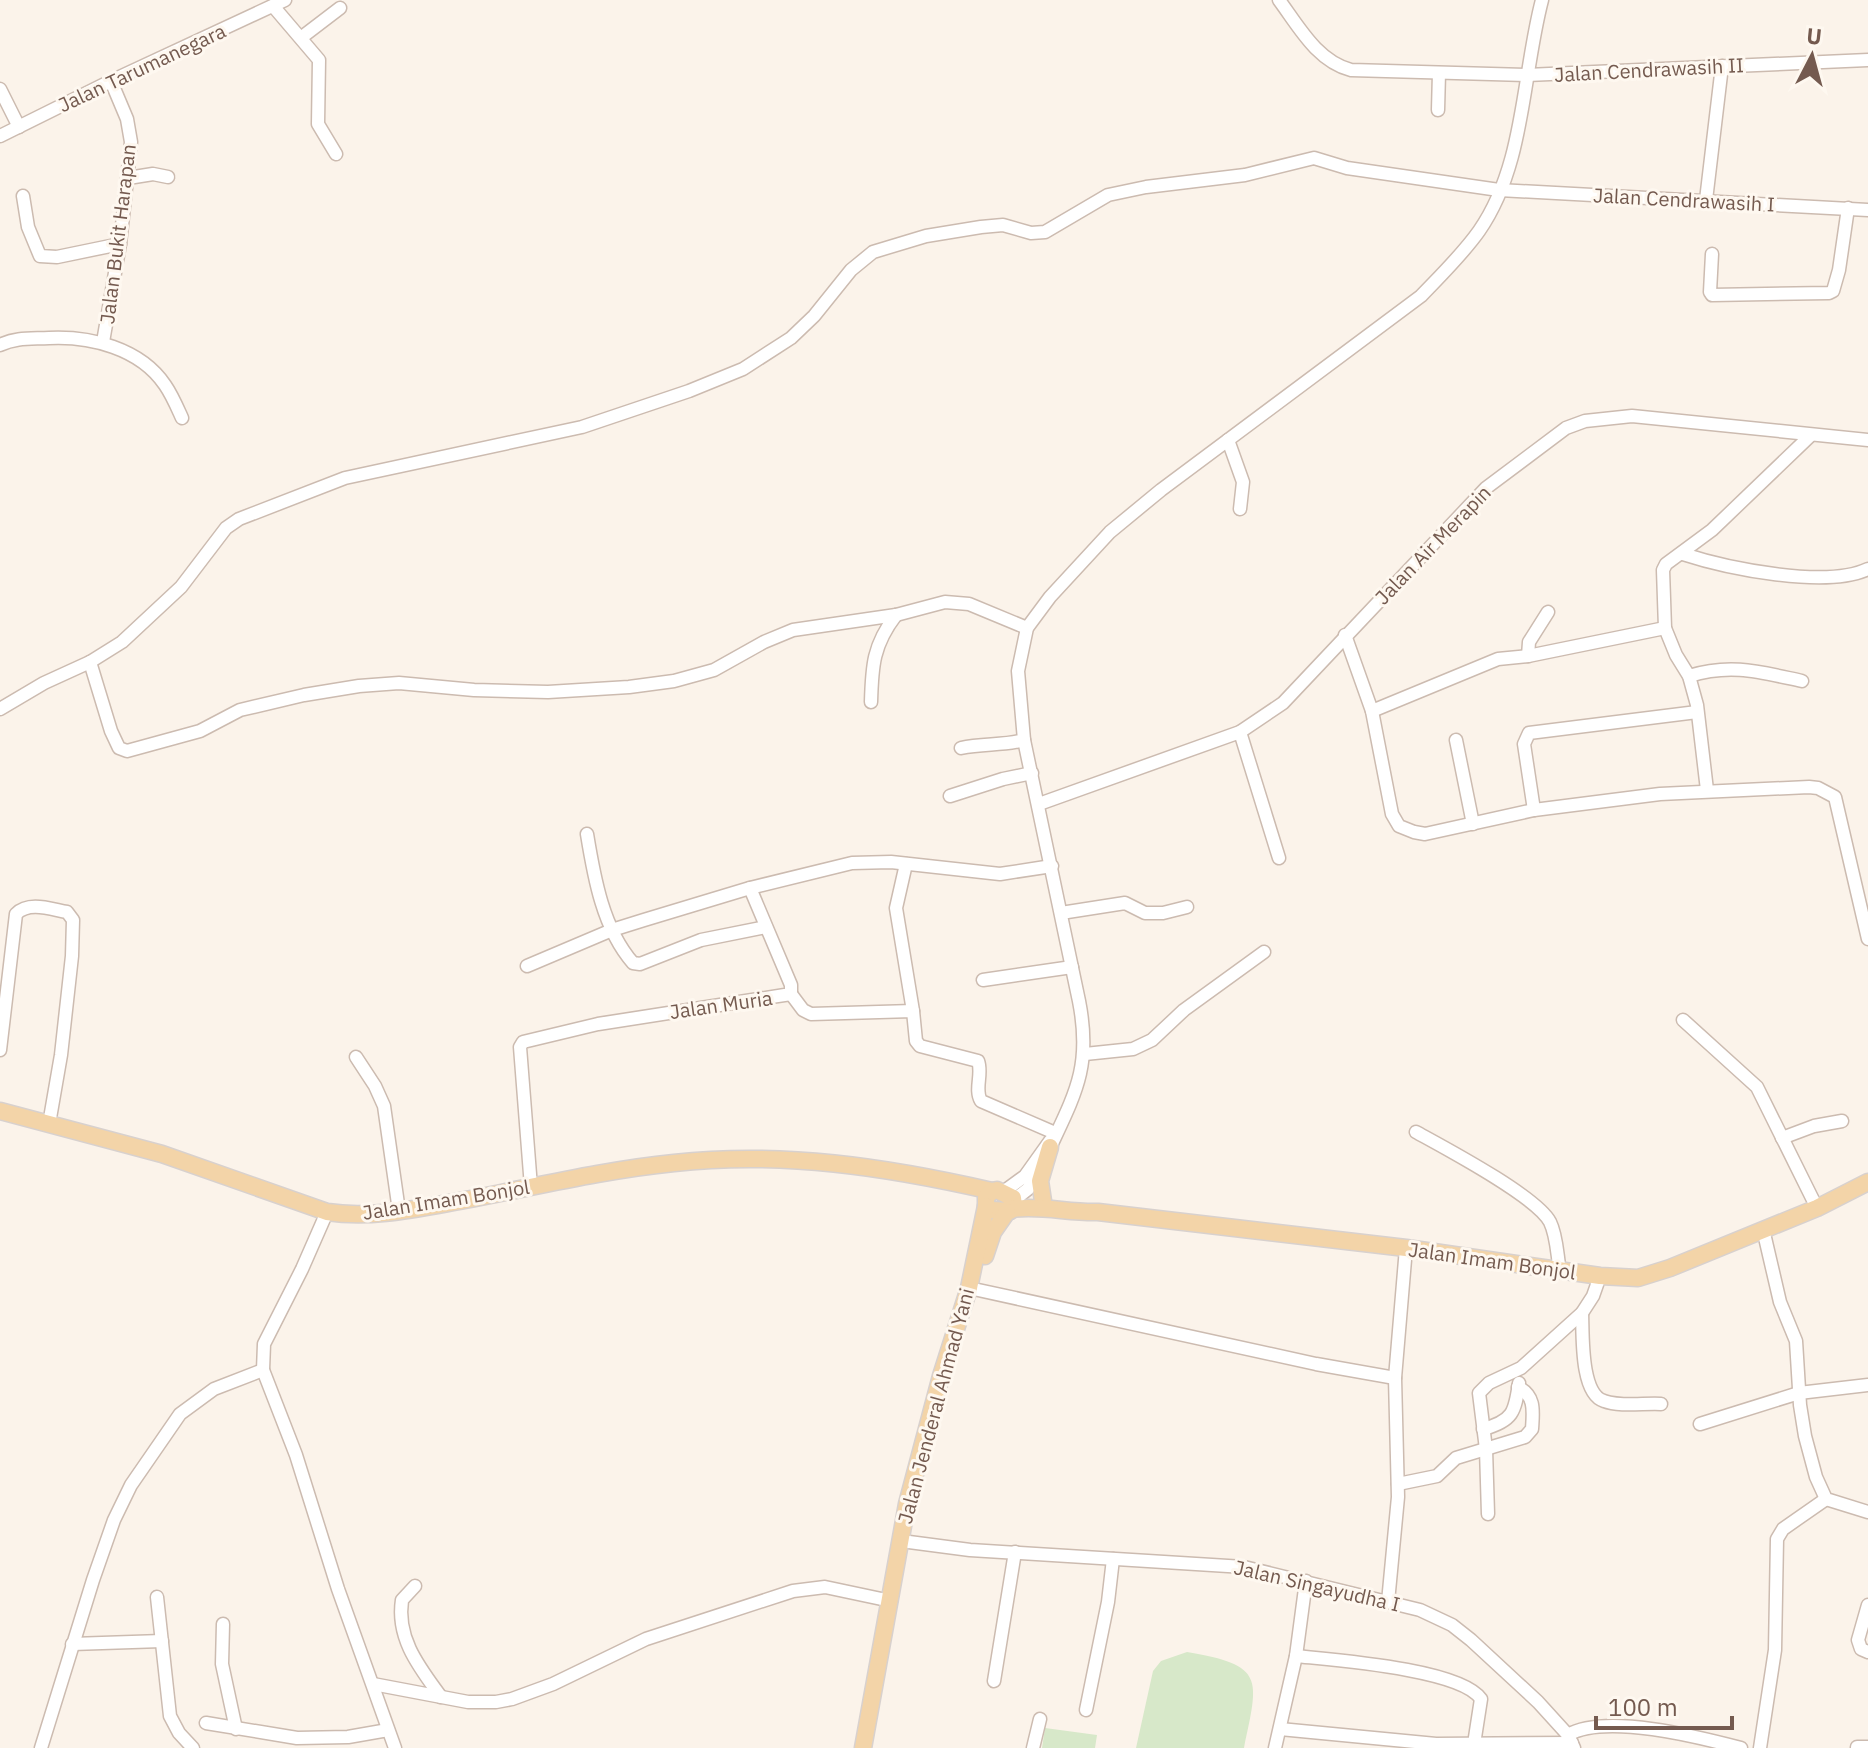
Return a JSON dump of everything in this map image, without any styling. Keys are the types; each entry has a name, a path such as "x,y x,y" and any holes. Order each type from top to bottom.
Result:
{"main road":[{"name":"Jalan Imam Bonjol","path":"0,1111 162,1154 327,1212 358,1215 399,1211 674,1163 760,1158 835,1162 904,1172 965,1194 1028,1207 1098,1212 1406,1248 1600,1276 1638,1278 1817,1208 1868,1182"},
{"path":"1043,1201 1040,1181 1052,1140"},
{"name":"Jalan Imam Bonjol","path":"1002,1202 1043,1201 1081,1206 1098,1212"},
{"name":"Jalan Jenderal Ahmad Yani","path":"863,1748 907,1504 941,1376 1002,1202"},
{"name":"Jalan Jenderal Ahmad Yani","path":"872,1748 927,1451 972,1289"}],"street":[{"name":"Jalan Tarumanegara","path":"0,136 285,0"},
{"path":"1279,0 1311,43 1334,64 1351,70 1527,75"},
{"path":"1002,1202 1028,1189 1078,1088 1085,1054 1083,1021 1024,740 1019,702 1019,657 1027,628 1097,544 1161,490 1421,296 1453,263 1480,229 1513,153 1542,0"},
{"path":"273,6 320,62 318,124 336,154"},
{"path":"302,37 340,8"},
{"name":"Jalan Cendrawasih II","path":"1527,75 1868,60"},
{"path":"1706,200 1722,66"},
{"path":"1438,110 1439,73"},
{"name":"Jalan Bukit Harapan","path":"103,342 120,244 130,129 111,81"},
{"path":"0,89 19,127"},
{"name":"Jalan Cendrawasih I","path":"0,709 122,642 181,587 226,528 239,519 345,478 582,427 743,369 797,333 851,270 873,252 926,236 1003,225 1031,233 1045,232 1108,195 1245,175 1310,158 1347,168 1499,190 1868,210"},
{"path":"128,178 153,174 168,177"},
{"path":"23,196 31,238 42,257 57,257 120,244"},
{"path":"1712,254 1712,295 1829,293 1833,291 1839,270 1848,208"},
{"path":"0,345 14,339 62,337 103,342 146,364 166,386 182,418"},
{"name":"Jalan Air Merapin","path":"1039,804 1240,732 1283,703 1486,488 1566,428 1585,421 1632,416 1868,440"},
{"path":"1707,790 1689,676 1665,628 1663,570 1666,564 1712,530 1811,435"},
{"path":"1228,440 1243,482 1240,509"},
{"path":"1683,554 1715,564 1767,573 1836,576 1857,574 1868,569"},
{"path":"90,662 111,731 119,748 127,751 200,731 240,710 312,693 359,686 399,683 474,690 548,692 674,681 714,670 793,630 896,615 953,601 969,604 1027,628"},
{"path":"1528,656 1529,642 1548,612"},
{"path":"871,702 875,651 896,615"},
{"path":"1372,711 1498,659 1528,656 1665,628"},
{"path":"1345,635 1372,711 1392,814 1399,826 1425,834 1534,810 1616,798 1707,790 1809,787 1835,797 1868,939"},
{"path":"1689,676 1709,670 1738,668 1802,681"},
{"path":"1534,810 1524,744 1529,733 1697,712"},
{"path":"1240,732 1279,858"},
{"path":"961,748 979,743 1010,744 1024,740"},
{"path":"1456,740 1473,824"},
{"path":"950,796 1032,773"},
{"path":"587,834 596,882 612,930 631,961 640,964 701,940 766,927"},
{"path":"527,966 612,930 750,888 852,863 875,861 1000,874 1052,866"},
{"path":"906,864 896,908 915,1037 920,1046 978,1061 981,1068 978,1093 981,1101 1052,1140"},
{"name":"Jalan Muria","path":"531,1187 520,1047 523,1042 598,1024 791,994 791,985 750,888"},
{"path":"1061,913 1125,903 1145,913 1163,913 1187,907"},
{"path":"0,1050 16,914 30,906 67,912 73,920 72,956 55,1100 49,1124"},
{"path":"1085,1054 1133,1049 1152,1040 1184,1010 1264,952"},
{"path":"983,980 1072,967"},
{"path":"791,994 803,1010 811,1014 913,1011"},
{"path":"1683,1020 1755,1084 1817,1208"},
{"path":"356,1057 384,1106 399,1211"},
{"path":"1782,1138 1814,1126 1842,1121"},
{"path":"1416,1132 1468,1161 1540,1210 1551,1225 1560,1271"},
{"path":"327,1212 264,1344 263,1370 296,1455 338,1589 395,1748"},
{"path":"1763,1229 1780,1302 1796,1341 1805,1436 1816,1477 1826,1499 1868,1512"},
{"path":"1388,1602 1398,1484 1395,1378 1406,1248"},
{"path":"1488,1514 1486,1449 1479,1397 1482,1388 1521,1368 1582,1313 1593,1296 1600,1276"},
{"path":"972,1289 1316,1364 1395,1378"},
{"path":"1582,1313 1587,1380 1596,1396 1605,1402 1661,1404"},
{"path":"1483,1429 1506,1420 1514,1412 1521,1368"},
{"path":"41,1748 114,1520 143,1464 180,1414 198,1399 232,1380 263,1370"},
{"path":"1700,1424 1799,1393 1868,1385"},
{"path":"1398,1484 1437,1476 1456,1458 1525,1437 1532,1429 1533,1414 1530,1396 1518,1387"},
{"path":"1760,1748 1775,1650 1777,1539 1783,1529 1826,1499"},
{"name":"Jalan Singayudha I","path":"909,1542 944,1548 1244,1567 1420,1610 1452,1625 1538,1702 1571,1742"},
{"path":"994,1681 1015,1552"},
{"path":"1086,1710 1108,1602 1113,1559"},
{"path":"1275,1748 1296,1656 1306,1581"},
{"path":"415,1586 402,1600 403,1629 414,1659 441,1697"},
{"path":"373,1684 480,1703 512,1699 573,1676 646,1639 806,1588 825,1587 891,1601"},
{"path":"157,1597 170,1716 179,1733 193,1748"},
{"path":"1868,1605 1858,1640 1861,1649 1868,1652"},
{"path":"223,1624 222,1664 236,1729"},
{"path":"72,1644 162,1641"},
{"path":"1296,1656 1383,1665 1470,1687 1481,1699 1474,1744"},
{"path":"1033,1748 1040,1719"},
{"path":"206,1723 278,1736 324,1739 388,1730"},
{"path":"1280,1729 1364,1739 1474,1744 1571,1742 1580,1728 1604,1726 1667,1732 1715,1745 1741,1748"}],"green space":[{"path":"1187,1652 1231,1663 1250,1679 1252,1705 1244,1748 1136,1748 1153,1671 1161,1661"},
{"path":"1045,1728 1097,1735 1095,1748 1042,1748"}]}
